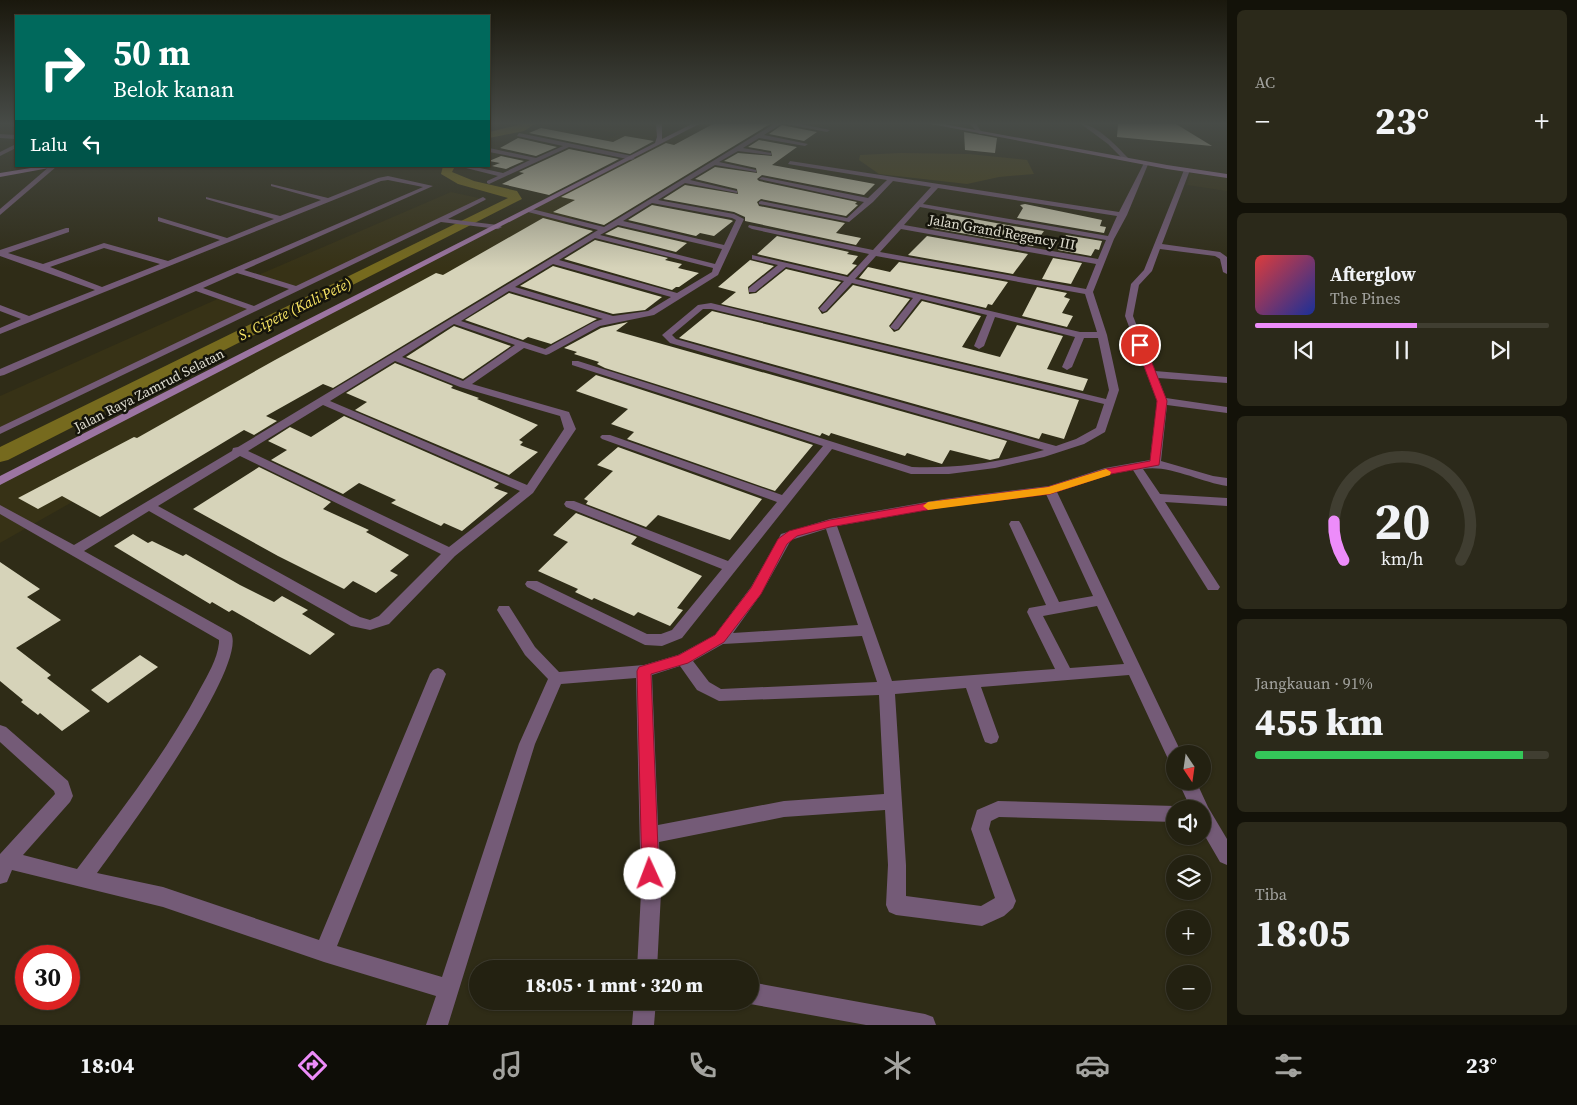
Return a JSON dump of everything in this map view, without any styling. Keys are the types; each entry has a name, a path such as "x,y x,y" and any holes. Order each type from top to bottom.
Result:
{"street":[{"path":"0,176 23,172"},
{"path":"0,213 48,172"},
{"path":"489,172 504,175"},
{"path":"489,182 511,172"},
{"name":"Jalan Raya Zamrud Selatan","path":"0,482 605,172"},
{"path":"73,552 698,172"},
{"path":"846,172 1122,215"},
{"path":"575,363 911,470 932,473 1022,459 1078,443 1101,430 1114,390 1102,335 1089,292 1100,262 1143,172"},
{"path":"1155,463 1162,401 1129,316 1135,284 1148,271 1186,172"},
{"path":"1199,172 1227,176"},
{"path":"0,331 382,178 433,187 0,373"},
{"path":"761,203 849,220 892,179"},
{"path":"762,180 871,201"},
{"path":"683,181 735,192"},
{"path":"273,185 329,200"},
{"path":"823,309 936,186"},
{"path":"208,198 282,218"},
{"path":"0,431 483,199"},
{"path":"453,321 546,352 597,324 614,319 651,313 715,273 740,219 734,216 651,201"},
{"path":"918,205 1110,240"},
{"path":"531,210 604,229"},
{"path":"161,219 227,240"},
{"path":"440,220 498,227"},
{"path":"616,222 727,248"},
{"name":"Jalan Grand Regency III","path":"899,226 1100,262"},
{"path":"752,227 874,254 1089,292"},
{"path":"0,253 66,230"},
{"path":"594,236 718,266"},
{"path":"43,267 104,245 168,264"},
{"path":"1157,246 1217,254 1224,258 1227,272"},
{"path":"0,253 43,267 102,290"},
{"path":"754,257 1080,335 1102,335"},
{"path":"552,261 679,296"},
{"path":"752,290 784,264"},
{"path":"237,270 296,290"},
{"path":"196,288 255,308"},
{"path":"508,288 614,319"},
{"path":"895,327 918,297"},
{"path":"1054,449 672,341 667,335 701,307 711,306 1111,403"},
{"path":"0,308 29,319"},
{"path":"979,346 992,314"},
{"path":"1067,367 1080,335"},
{"path":"464,385 523,344"},
{"path":"149,506 356,622 370,624 384,620 450,553 529,490 570,429 565,414 464,385 394,357"},
{"path":"1151,374 1227,380"},
{"path":"322,401 529,490"},
{"path":"1162,401 1227,410"},
{"path":"606,437 784,500"},
{"path":"532,584 645,639 662,640 676,634 831,443"},
{"path":"238,450 450,553"},
{"path":"720,639 756,590 786,537 830,523 944,503 1050,490 1109,471 1155,463 1212,480 1227,482"},
{"path":"1136,466 1213,587"},
{"path":"1050,490 1170,745"},
{"path":"1156,498 1227,502"},
{"path":"570,504 731,567"},
{"path":"0,509 226,637 227,648 207,691 173,753 80,880"},
{"path":"830,523 886,688 897,865 896,905 982,916 997,909 1006,901 980,828 983,816 998,809 1166,814"},
{"path":"1015,524 1054,607"},
{"path":"1065,674 1034,612 1101,600"},
{"path":"504,610 530,651 556,678"},
{"path":"556,678 644,671 683,659 720,639 866,630"},
{"path":"683,659 703,686 719,695 886,688 1134,669"},
{"path":"644,671 651,893 647,960"},
{"path":"324,952 438,674"},
{"path":"436,1025 527,744 556,678"},
{"path":"971,681 990,737"},
{"path":"0,732 62,787 64,796 4,868"},
{"path":"649,834 784,809 893,801"},
{"path":"1211,824 1221,837 1227,856"},
{"path":"4,868 80,880 164,897 324,952 448,989"},
{"path":"759,995 924,1025"},
{"path":"643,1025 644,1010"}],"shaded area":[{"path":"603,172 654,172 0,543 0,481"},
{"path":"876,172 1033,172 1034,174 999,177 967,184 879,174"},
{"path":"1190,173 1227,178 1227,191 1187,185"},
{"path":"451,192 483,199 297,289 256,276"},
{"path":"222,297 255,309 0,431 0,396"}],"building":[{"path":"519,172 594,172 549,195 502,184 524,173"},
{"path":"610,172 691,172 604,225 553,212 575,200 561,197"},
{"path":"707,172 809,172 875,184 864,195 762,175 757,179 759,181 857,202 855,204 858,205 846,216 761,199 757,202 759,206 845,223 836,233 861,238 856,245 745,221 745,217 734,212 663,199 685,185 738,194 737,189 695,179"},
{"path":"1025,204 1102,220 1100,226 1106,227 1104,233 1017,218 1023,208 1020,205"},
{"path":"652,205 733,221 714,236 700,233 696,236 628,220"},
{"path":"946,214 1044,231 1033,246 933,228"},
{"path":"543,218 593,231 333,388 323,384 266,416 277,421 254,435 244,430 100,517 62,496 38,509 18,498 134,437 137,438 275,360 436,273 443,275"},
{"path":"618,227 687,243 676,252 605,234"},
{"path":"1066,235 1102,241 1099,250 1095,249 1091,256 1058,250"},
{"path":"777,236 849,252 847,254 858,256 852,264 857,265 847,275 757,254"},
{"path":"927,236 1028,254 1013,274 908,255"},
{"path":"595,240 668,258 665,260 682,264 678,268 699,273 672,290 564,259"},
{"path":"1053,258 1082,263 1071,284 1042,279"},
{"path":"750,260 774,266 748,287 749,294 756,293 786,269 841,282 818,308 822,314 827,312 853,285 910,299 889,326 894,332 899,330 922,301 981,316 962,347 1000,357 1017,325 1063,336 1047,369 1088,379 1083,391 721,304 736,292 718,287"},
{"path":"899,262 1008,282 992,305 988,304 986,308 859,278 868,267 890,272"},
{"path":"553,266 662,297 645,310 613,314 520,286"},
{"path":"1037,287 1067,293 1064,297 1070,299 1062,313 1073,316 1067,327 1022,316"},
{"path":"509,293 597,319 551,344 528,337 523,340 465,320"},
{"path":"712,311 1079,400 1064,439 1042,433 1039,439 679,338"},
{"path":"628,322 616,331 1007,441 999,458 990,460 950,450 942,464 907,453 905,456 831,433 829,436 822,433 820,436 605,368 597,364 599,362 574,354 577,352 564,348 601,328"},
{"path":"454,326 511,346 463,379 406,357"},
{"path":"395,363 453,386 451,388 479,398 477,399 538,425 519,440 523,442 520,445 538,452 509,475 355,410 367,402 346,393"},
{"path":"596,375 813,445 775,491 627,439 634,432 611,424 628,409 576,391"},
{"path":"344,416 499,484 494,488 508,493 462,531 444,523 441,526 391,503 396,500 359,483 343,494 271,460 287,450 268,441 290,427 311,437"},
{"path":"618,447 762,499 730,540 658,515 646,527 586,504 588,501 584,499 613,471 597,465"},
{"path":"259,467 331,502 323,509 369,530 366,532 409,555 390,571 398,575 376,593 353,581 344,589 278,556 193,509"},
{"path":"576,513 637,537 631,544 702,576 677,608 683,610 670,626 638,612 634,616 594,598 592,600 575,592 578,589 538,571 568,542 553,535"},
{"path":"133,534 148,543 152,541 183,556 186,554 274,602 282,596 308,610 302,614 335,634 310,655 232,610 229,612 212,602 210,604 114,546"},
{"path":"0,562 40,589 27,597 61,620 16,648 51,675 47,678 90,711 62,731 40,713 38,715 21,702 23,700 0,681"},
{"path":"140,655 158,667 108,703 91,690"}],"waterway":[{"name":"S. Cipete (Kali Pete)","path":"0,455 515,199 512,194 462,182 446,172"}],"slow traffic":[{"path":"928,506 1031,494 1050,490 1106,472"}],"route":[{"path":"650,874 644,671 683,659 720,639 756,590 782,542 786,537 793,534 830,523 944,503 1031,494 1050,490 1109,471 1155,463 1162,401 1140,345"}]}
